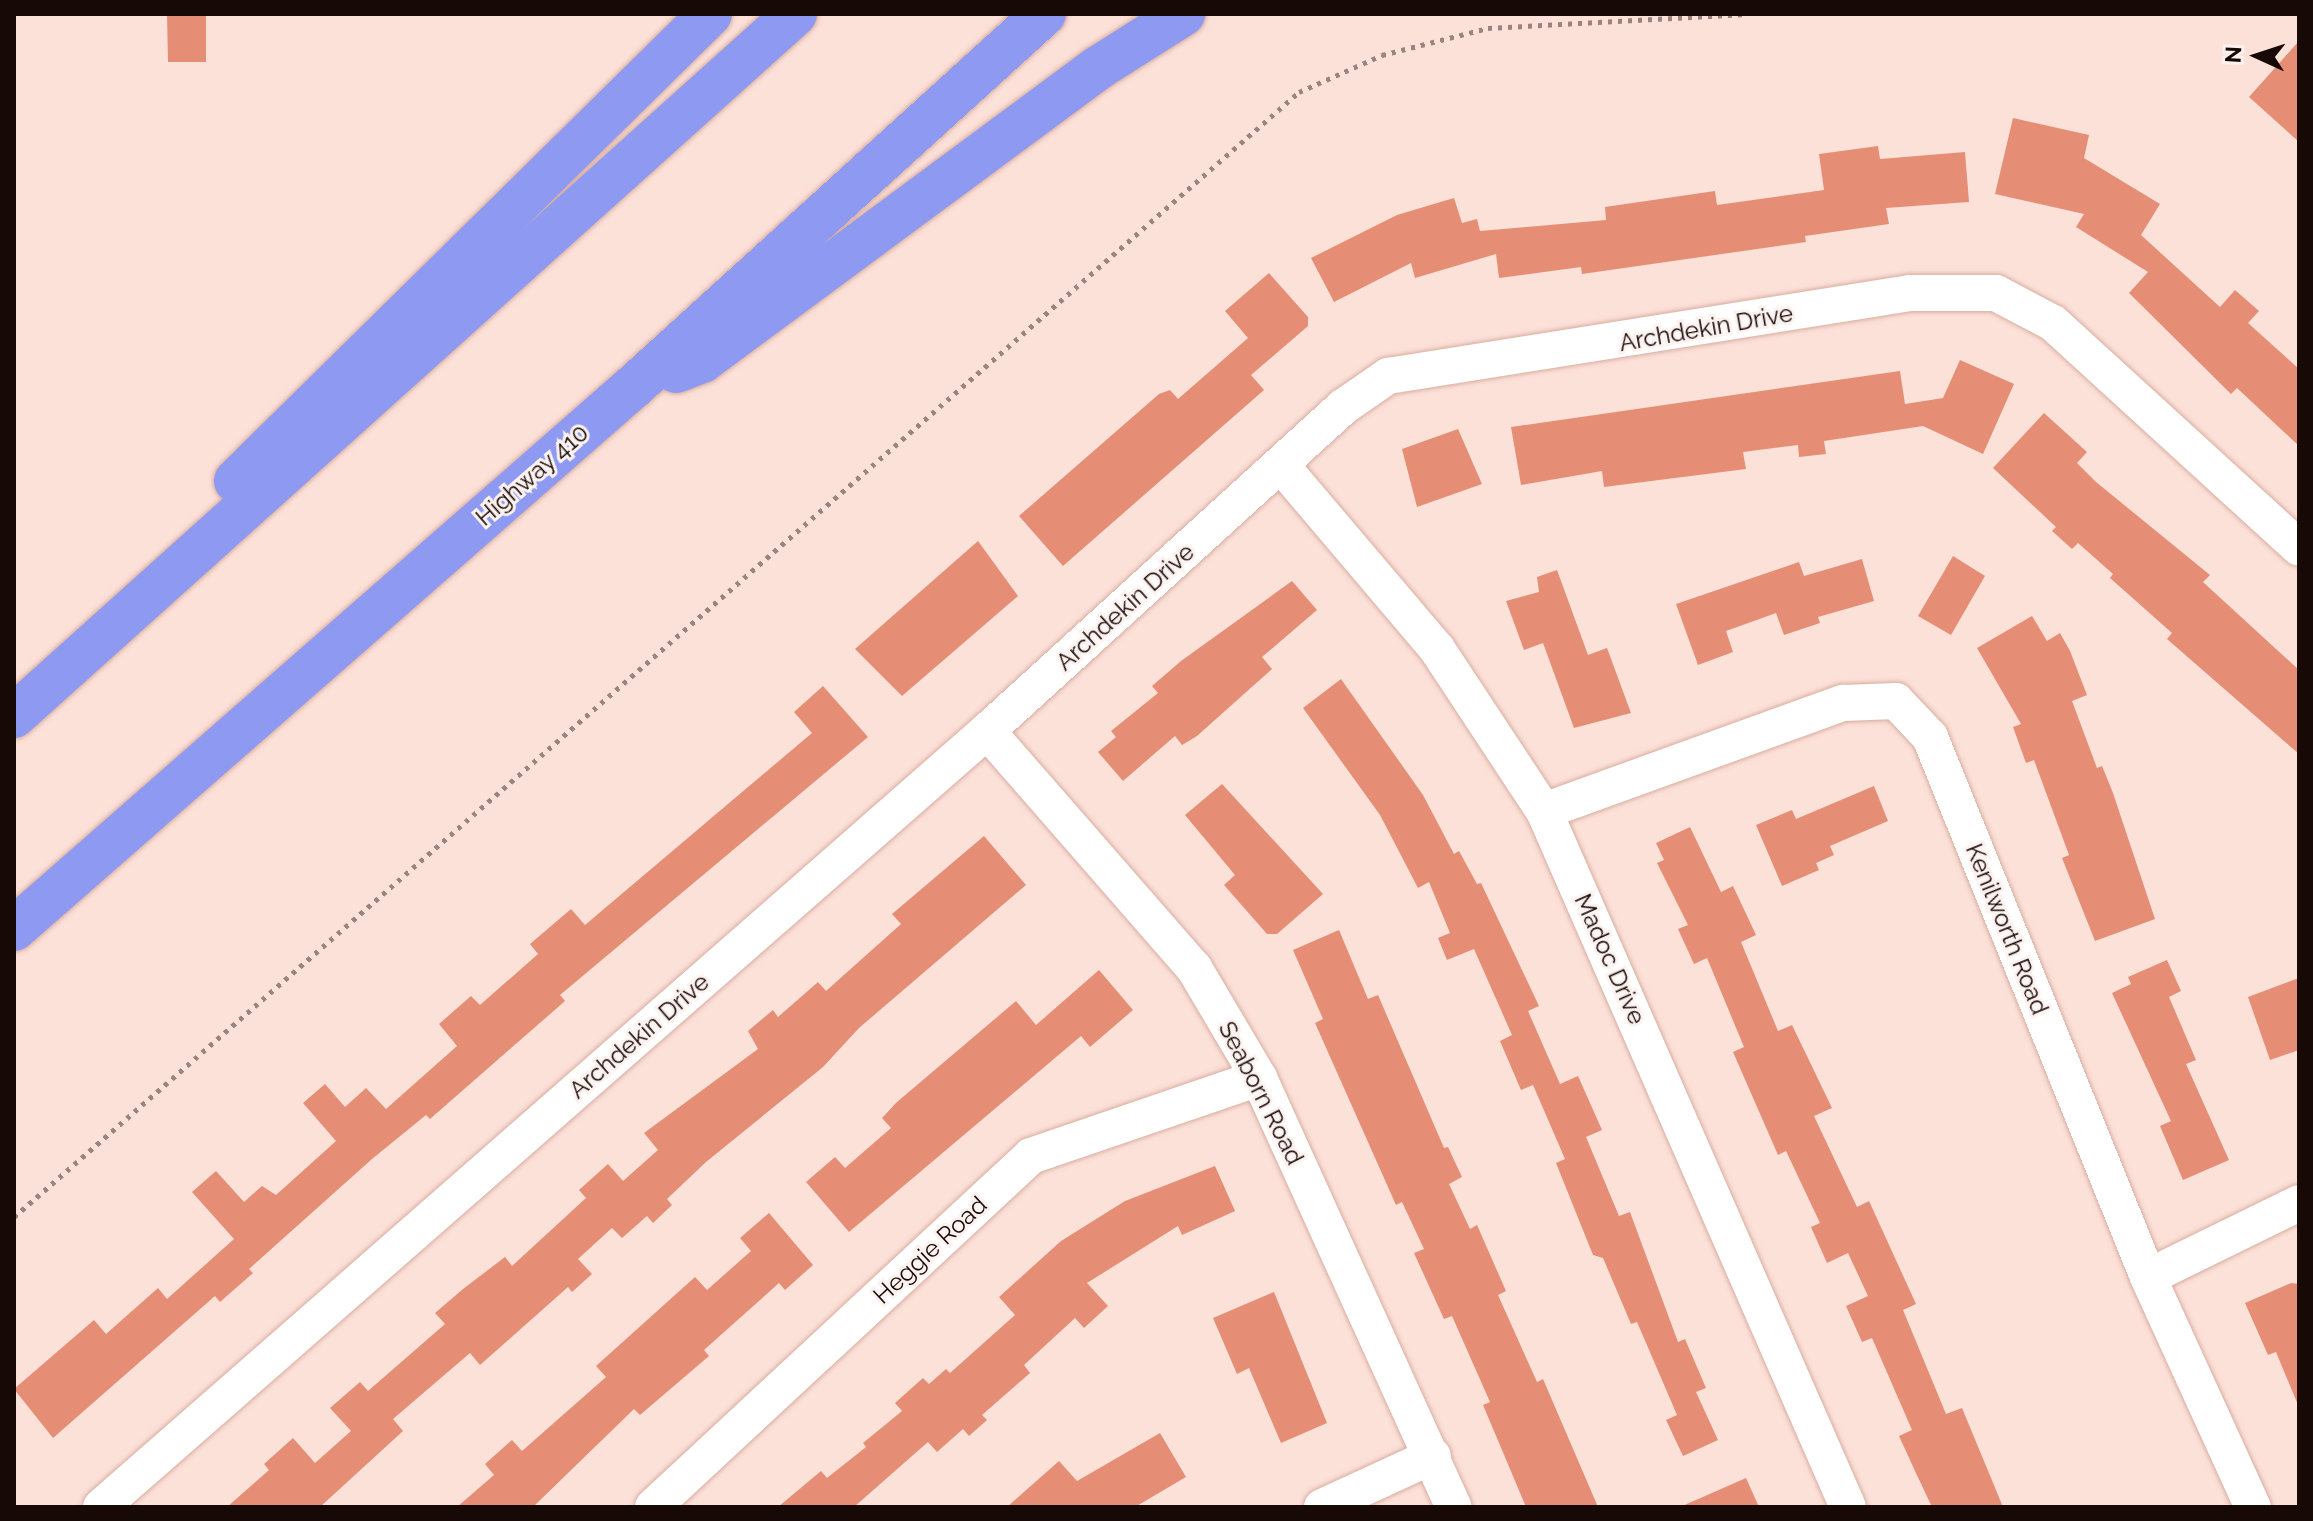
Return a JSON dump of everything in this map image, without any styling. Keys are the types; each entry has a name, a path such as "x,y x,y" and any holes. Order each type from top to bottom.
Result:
{"highway":[{"path":"209,543 236,481 710,14"},
{"path":"14,716 795,14"},
{"name":"Highway 410","path":"14,929 633,387 1044,14"},
{"path":"633,387 702,361 1098,68 1183,14"}],"street":[{"name":"Archdekin Drive","path":"105,1506 987,731 1343,407 1388,376 1910,293 1996,293 2053,323 2299,548"},
{"name":"Madoc Drive","path":"1281,465 1437,649 1544,811 1848,1507"},
{"name":"Kenilworth Road","path":"1544,811 1843,703 1896,701 1930,737 2148,1277 2253,1507"},
{"name":"Seaborn Road","path":"987,731 1194,968 1259,1078 1454,1507"},
{"name":"Heggie Road","path":"653,1507 1031,1156 1259,1078"},
{"path":"2148,1277 2299,1203"},
{"path":"1322,1507 1433,1456"}],"path":[{"path":"14,1217 1299,92 1382,55 1488,28 1748,14"}],"building":[{"path":"167,14 206,14 206,62 168,62"},
{"path":"2299,41 2299,142 2249,97"},
{"path":"2013,118 2089,135 2084,158 2160,204 2141,235 2220,307 2235,290 2259,311 2248,323 2299,369 2299,446 2237,388 2231,394 2129,293 2148,272 2076,227 2084,214 1995,194"},
{"path":"1878,146 1880,159 1965,152 1969,202 1886,208 1889,224 1805,236 1806,242 1582,274 1581,267 1499,278 1496,254 1415,278 1411,263 1334,302 1311,258 1397,215 1454,198 1462,223 1477,219 1480,231 1606,220 1605,207 1715,191 1717,205 1824,190 1819,154"},
{"path":"1269,273 1308,317 1308,326 1251,375 1264,390 1063,566 1019,516 1159,394 1170,390 1178,399 1248,338 1225,311"},
{"path":"1960,360 2014,384 1983,454 1923,426 1824,441 1826,454 1799,457 1798,445 1743,452 1746,469 1604,487 1602,471 1521,485 1511,427 1900,371 1905,404 1943,398"},
{"path":"2044,413 2087,452 2077,463 2210,575 2203,582 2299,670 2299,754 2167,639 2172,633 2110,578 2113,574 2078,543 2072,549 2052,531 2056,527 1993,468"},
{"path":"1458,429 1482,484 1417,507 1402,449"},
{"path":"978,541 1018,596 902,696 855,649"},
{"path":"1953,556 1985,576 1951,635 1918,616"},
{"path":"1862,559 1874,601 1818,617 1820,623 1784,635 1776,613 1726,631 1733,652 1698,665 1676,604 1799,562 1804,576"},
{"path":"1557,570 1588,655 1607,648 1631,713 1574,728 1543,643 1524,650 1506,601 1539,592 1537,577"},
{"path":"1292,581 1317,610 1262,657 1272,669 1197,736 1182,745 1175,736 1123,781 1098,752 1116,737 1111,731 1158,693 1152,686 1181,661"},
{"path":"2032,616 2047,641 2060,633 2070,651 2087,695 2072,701 2097,768 2102,766 2113,793 2155,919 2095,941 2062,858 2069,855 2034,760 2026,763 2013,727 2021,724 1977,648"},
{"path":"1341,679 1423,795 1454,854 1459,851 1477,884 1481,883 1539,1006 1528,1011 1560,1084 1578,1076 1602,1130 1586,1137 1619,1216 1630,1212 1678,1342 1685,1339 1706,1388 1696,1392 1718,1440 1683,1456 1666,1420 1677,1415 1637,1322 1631,1324 1603,1258 1593,1255 1556,1163 1565,1159 1533,1085 1521,1090 1500,1041 1512,1035 1474,949 1447,960 1438,938 1450,933 1429,882 1418,888 1380,815 1303,708"},
{"path":"823,686 868,737 560,995 565,1001 430,1119 426,1115 372,1159 249,1269 253,1273 220,1302 215,1296 53,1438 14,1389 94,1320 106,1334 158,1288 167,1299 234,1239 192,1192 216,1171 244,1202 262,1186 276,1195 336,1141 303,1103 325,1084 345,1107 366,1088 386,1109 457,1046 439,1024 471,996 480,1005 538,954 530,944 571,909 585,925 812,733 794,712"},
{"path":"1222,784 1323,894 1277,934 1267,934 1224,885 1235,875 1185,815"},
{"path":"1874,786 1888,821 1830,846 1834,855 1816,863 1819,870 1782,886 1756,825 1792,810 1796,819"},
{"path":"1690,827 1721,892 1733,886 1756,935 1741,942 1778,1031 1792,1025 1832,1108 1814,1116 1857,1207 1869,1201 1916,1304 1903,1310 1946,1414 1962,1408 2003,1507 1932,1507 1915,1471 1899,1436 1912,1430 1872,1338 1862,1342 1846,1306 1868,1296 1848,1253 1827,1263 1811,1227 1820,1223 1786,1151 1778,1155 1733,1052 1744,1047 1707,958 1694,964 1678,929 1688,925 1657,863 1664,860 1656,843"},
{"path":"984,836 1026,885 859,1028 823,1067 706,1162 667,1199 672,1205 653,1223 647,1216 622,1238 612,1228 578,1259 592,1274 572,1292 568,1287 480,1365 470,1353 393,1419 403,1431 320,1507 227,1507 269,1470 264,1464 293,1438 315,1463 351,1431 330,1408 360,1382 368,1391 445,1324 435,1313 463,1289 505,1257 512,1266 586,1198 579,1190 608,1164 623,1181 658,1150 644,1133 758,1049 748,1031 773,1010 778,1017 818,982 826,991 901,924 892,914"},
{"path":"1339,930 1368,999 1378,995 1444,1148 1448,1147 1462,1177 1449,1184 1470,1229 1477,1225 1506,1291 1498,1295 1537,1382 1543,1379 1598,1507 1526,1507 1483,1405 1490,1402 1452,1316 1444,1319 1414,1253 1424,1249 1402,1202 1396,1205 1315,1023 1323,1019 1293,950"},
{"path":"2167,960 2181,991 2169,997 2196,1060 2186,1064 2229,1160 2183,1180 2160,1126 2171,1121 2112,993 2131,984 2128,977"},
{"path":"1099,970 1133,1010 1090,1047 1081,1036 849,1232 806,1182 835,1157 845,1168 891,1128 882,1118 897,1102 1016,1001 1036,1025"},
{"path":"2299,978 2299,1050 2270,1060 2248,997"},
{"path":"1215,1166 1235,1211 1182,1235 1178,1226 1087,1283 1108,1306 1084,1328 1075,1318 1024,1365 1030,1373 982,1415 987,1420 969,1436 963,1429 937,1452 928,1442 854,1507 778,1507 821,1471 827,1478 866,1447 863,1443 902,1411 895,1403 923,1378 929,1384 946,1369 950,1373 1015,1315 999,1297 1061,1241 1125,1201"},
{"path":"769,1213 813,1265 785,1290 779,1283 704,1350 709,1356 640,1415 634,1409 533,1507 457,1507 494,1475 485,1464 512,1440 522,1451 606,1377 596,1366 695,1277 707,1290 751,1251 740,1238"},
{"path":"2291,1283 2299,1284 2298,1405 2276,1352 2268,1355 2245,1303"},
{"path":"1274,1292 1327,1423 1281,1443 1249,1368 1237,1374 1213,1318"},
{"path":"1160,1433 1186,1477 1135,1507 1007,1507 1059,1461 1077,1481"},
{"path":"1746,1478 1759,1507 1680,1507"}]}
